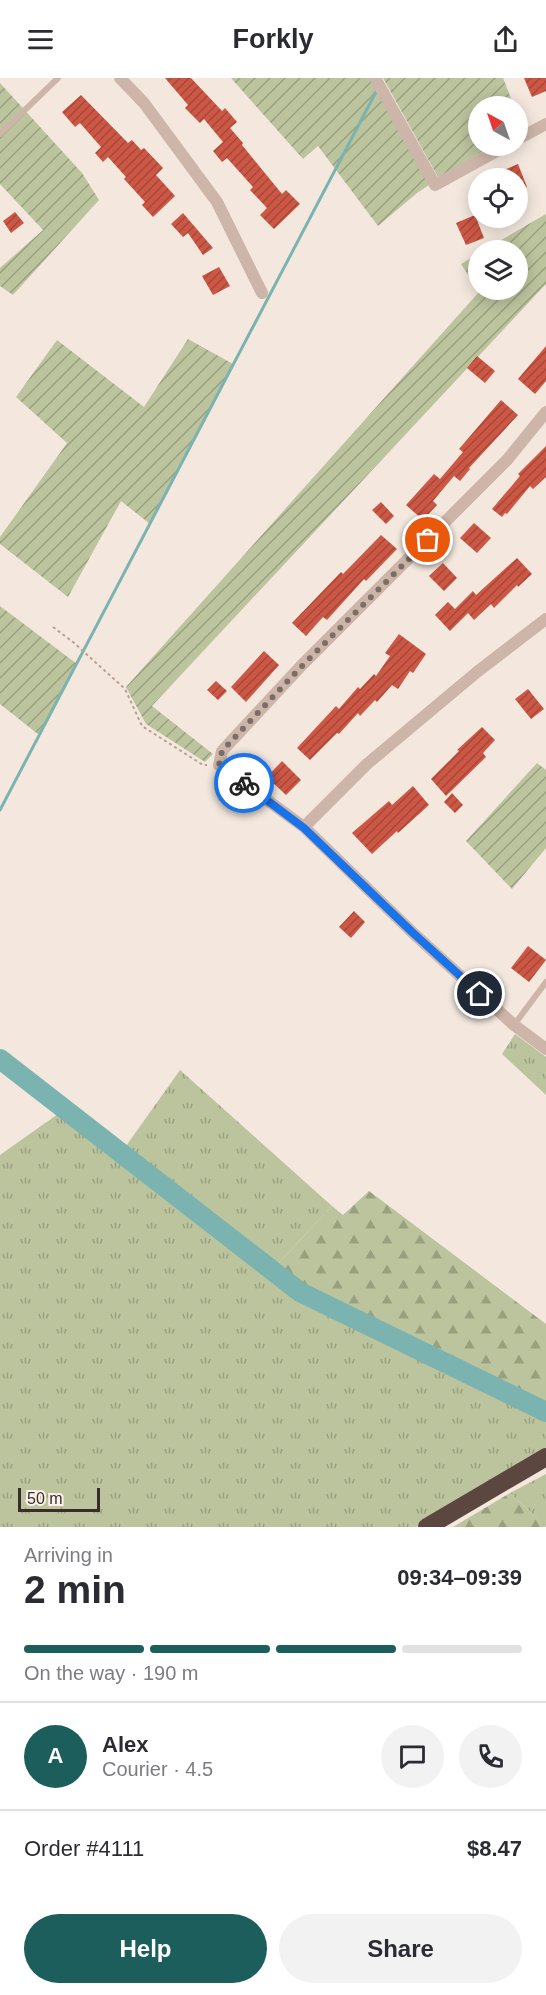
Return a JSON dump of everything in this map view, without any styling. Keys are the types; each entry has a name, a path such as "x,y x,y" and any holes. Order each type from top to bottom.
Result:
{"highway":[{"path":"427,1527 546,1457"}],"street":[{"path":"120,78 144,104 217,202 262,292"},
{"path":"378,83 435,184 487,156"},
{"path":"528,134 546,124"},
{"path":"546,412 507,460 302,666 222,751 219,765 304,828 412,932 514,1025 546,1049"},
{"path":"304,828 367,764 477,672 546,619"}],"lane":[{"path":"0,134 58,78"},
{"path":"514,1025 546,982"}],"path":[{"path":"53,627 125,689 142,726 203,765 219,765"}],"green space":[{"path":"231,78 370,78 429,185 378,226 318,146 303,159"},
{"path":"383,78 503,78 510,96 468,96 468,156 475,156 439,179"},
{"path":"0,83 82,173 99,200 13,295 0,286 0,268 43,230 0,184"},
{"path":"546,214 546,284 152,706 213,754 205,762 146,724 126,687 472,300 528,300 528,240 501,240 522,228 528,228 528,224"},
{"path":"468,260 468,275 461,264"},
{"path":"188,339 233,364 150,524 121,501 68,597 0,544 0,537 67,443 16,397 57,340 144,407"},
{"path":"0,606 77,664 39,735 0,704"},
{"path":"537,763 546,770 546,848 512,889 466,841"},
{"path":"515,1034 546,1057 546,1095 502,1054"},
{"path":"180,1070 332,1206 272,1270 300,1292 546,1412 546,1449 416,1527 0,1527 0,1155 65,1109 121,1153"},
{"path":"369,1191 546,1324 546,1412 300,1292 272,1270 332,1206 343,1215"},
{"path":"546,1474 546,1527 510,1493"},
{"path":"510,1493 546,1527 453,1527"}],"building":[{"path":"165,78 191,78 222,111 225,108 237,122 230,128 243,143 242,145 282,194 286,190 300,204 274,229 260,215 267,208 250,190 253,187 227,158 222,162 213,151 223,142 204,119 200,123 185,108 188,105"},
{"path":"524,78 546,78 546,91 532,97"},
{"path":"81,95 128,143 132,140 141,150 144,148 163,168 156,175 175,196 153,217 142,205 145,202 108,157 103,162 95,153 101,147 80,123 75,127 62,112"},
{"path":"15,212 24,223 11,233 3,221"},
{"path":"183,213 213,248 203,255 188,233 183,237 171,224"},
{"path":"468,218 468,228 480,228 484,238 468,240 466,245 456,223"},
{"path":"219,267 230,286 213,295 202,276"},
{"path":"546,346 546,381 535,394 518,379"},
{"path":"477,356 495,371 485,383 467,368"},
{"path":"501,400 518,415 469,468 460,481 454,476 433,501 437,505 423,520 406,505 434,474 440,479 463,452 459,449"},
{"path":"546,446 546,477 533,489 530,486 502,517 492,509 520,476 518,474"},
{"path":"381,502 394,516 386,524 372,510"},
{"path":"474,523 491,538 477,553 460,538"},
{"path":"381,535 397,549 366,581 364,579 327,620 323,617 306,636 292,623 341,572 343,574"},
{"path":"517,558 532,574 518,587 517,585 494,608 491,604 474,620 468,613 450,631 435,615 448,602 455,609 473,591 476,595"},
{"path":"443,563 457,578 444,591 429,576"},
{"path":"399,634 426,654 413,673 410,671 398,689 392,685 360,716 358,713 310,760 297,748 336,706 339,709 358,687 360,689 374,674 376,676 390,656 385,653"},
{"path":"264,651 279,665 246,702 231,687"},
{"path":"216,681 227,691 218,700 207,690"},
{"path":"528,689 544,709 531,719 515,699"},
{"path":"482,727 495,740 483,753 486,757 446,796 431,779"},
{"path":"282,761 301,780 286,795 267,777"},
{"path":"413,786 429,805 372,854 352,833 389,801 392,805"},
{"path":"452,793 463,805 455,813 444,802"},
{"path":"354,911 365,922 351,938 339,927"},
{"path":"528,946 546,960 529,982 511,968"}],"waterway":[{"path":"0,810 377,90"},
{"path":"0,1059 300,1292 546,1412"}],"way so far":[{"path":"244,783 219,765 222,751 302,666 428,540"}],"route":[{"path":"244,783 304,828 480,994"}]}
